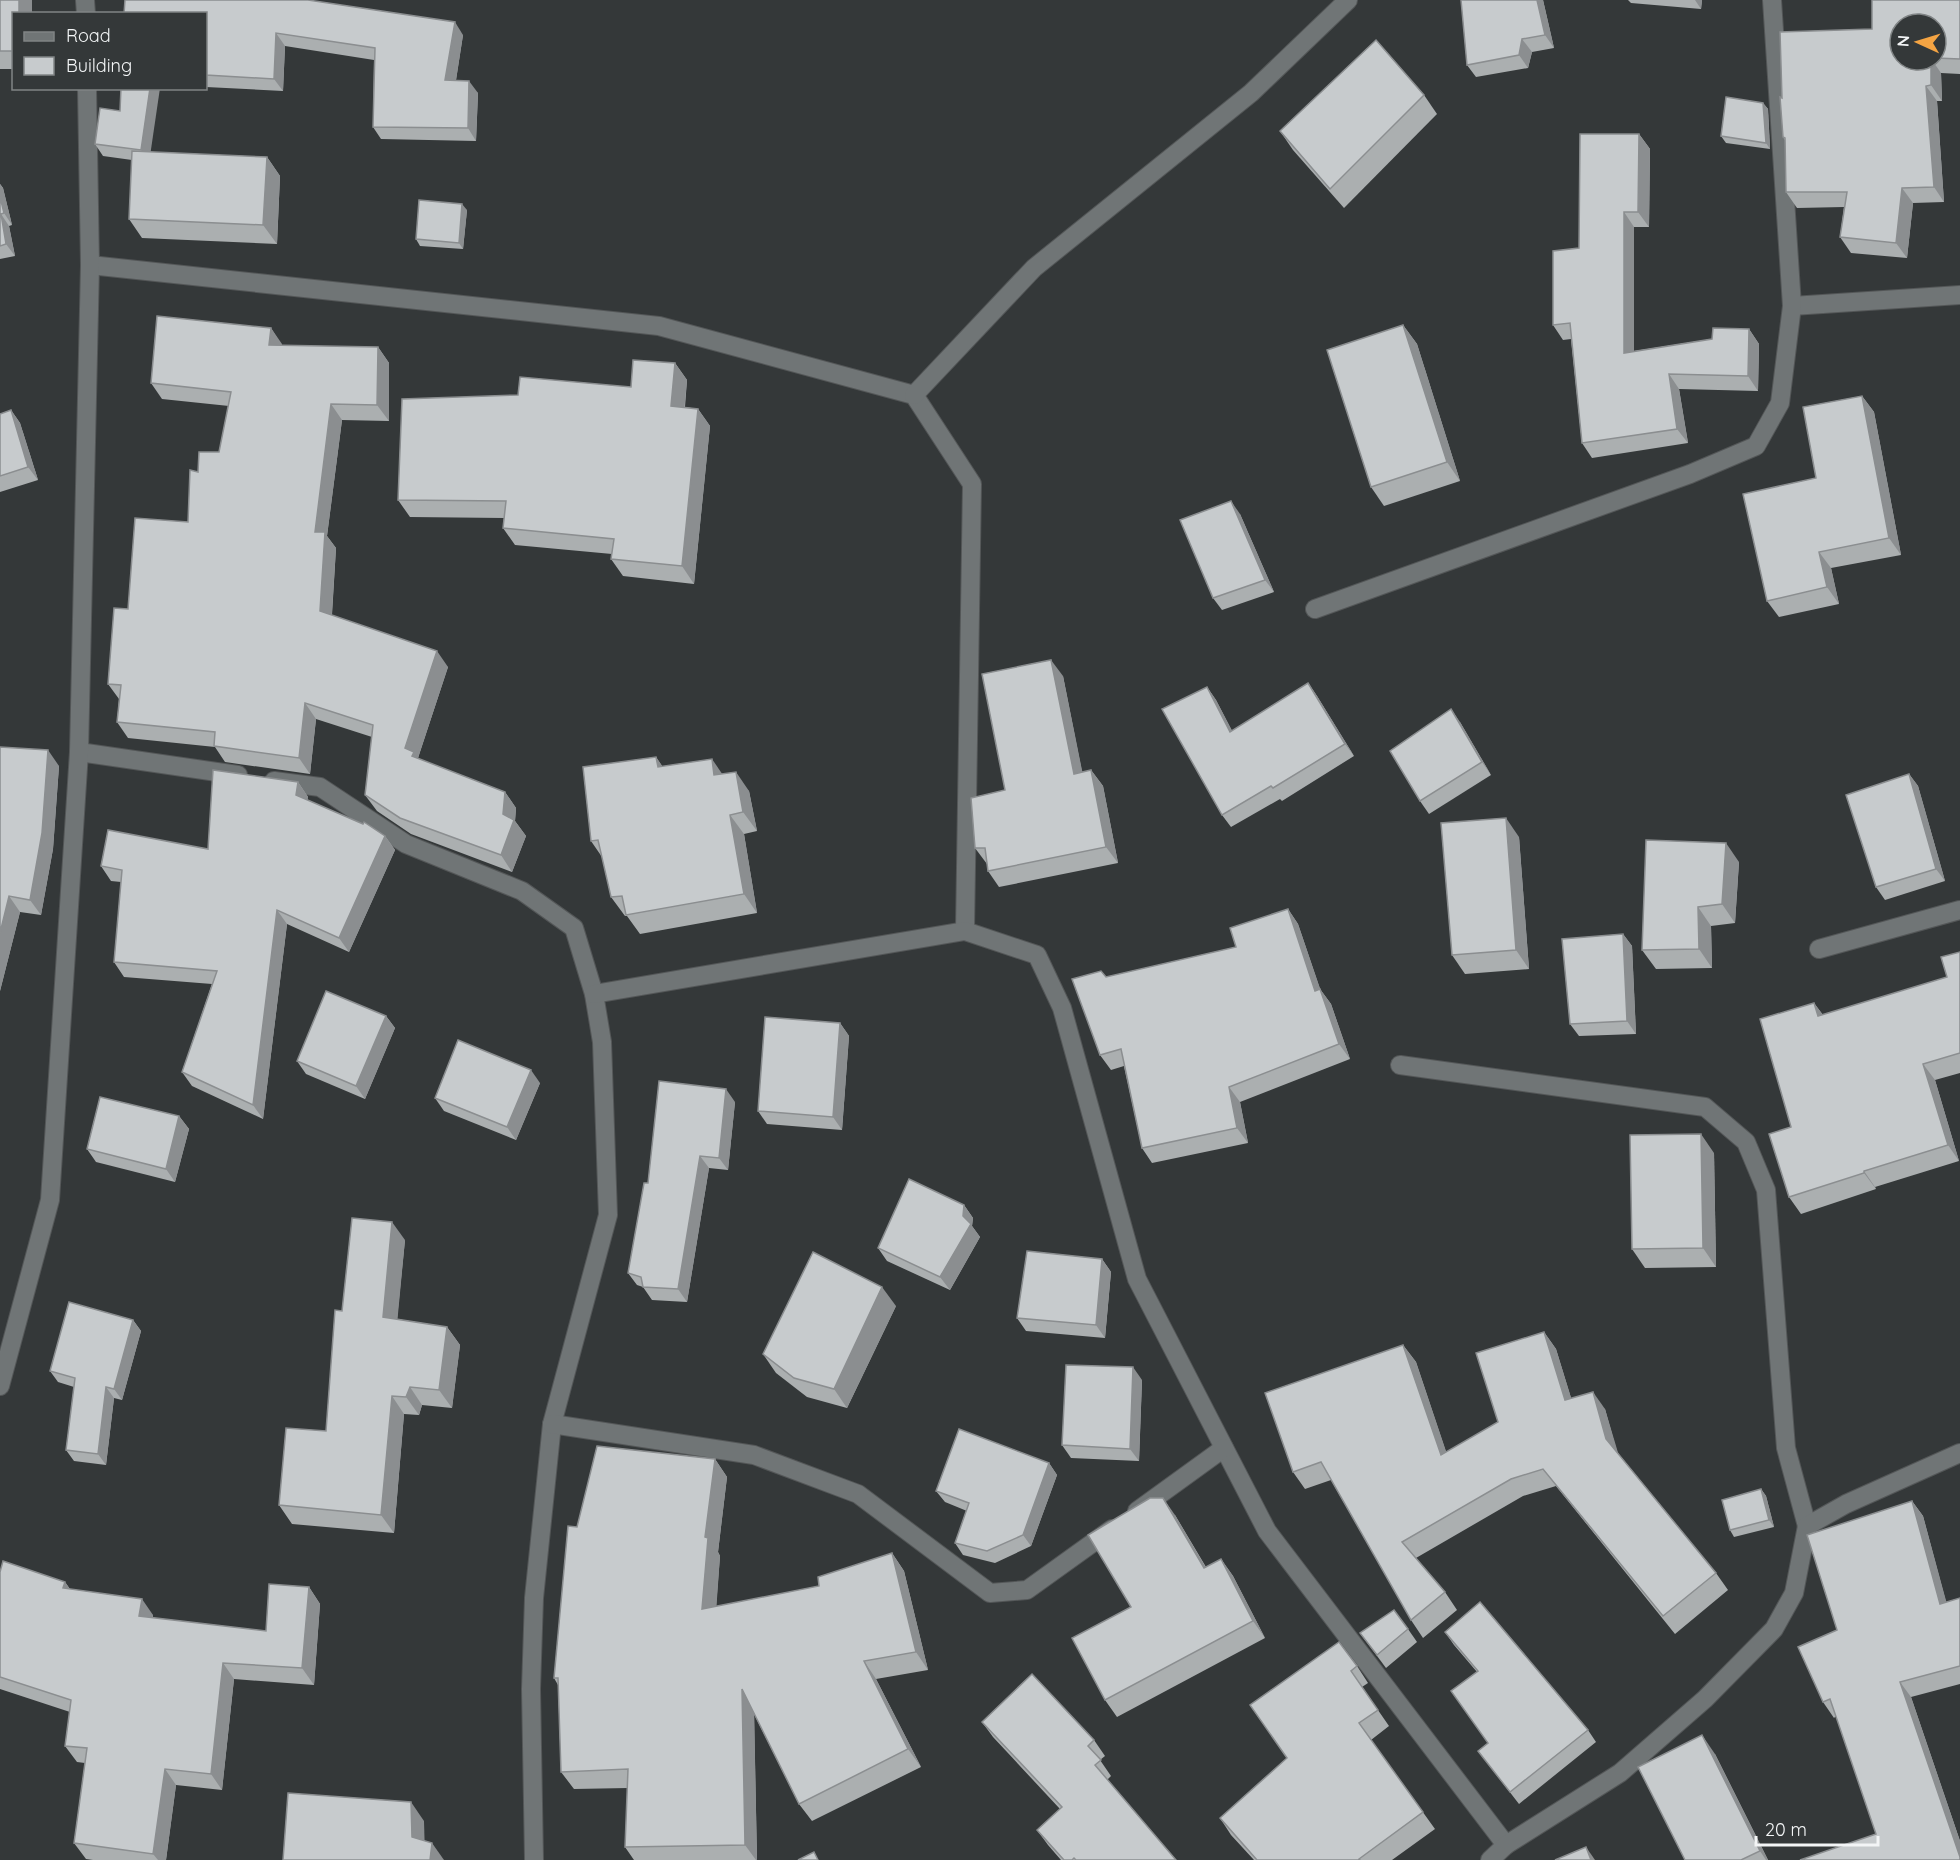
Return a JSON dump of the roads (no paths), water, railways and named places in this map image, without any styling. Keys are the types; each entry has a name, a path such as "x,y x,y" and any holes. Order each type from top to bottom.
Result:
{"street":[{"path":"914,395 1034,268 1251,93 1348,0"},
{"path":"1315,609 1690,474 1756,446 1780,403 1792,306 1772,0"},
{"path":"0,1386 50,1200 79,752 90,265 87,90"},
{"path":"90,265 659,326 914,395 972,484 965,931"},
{"path":"1792,306 1960,295"},
{"path":"79,752 320,787 406,844 522,891 574,928 594,994 602,1042 608,1215 552,1424 534,1598 531,1689 534,1860"},
{"path":"1819,949 1960,910"},
{"path":"594,994 965,931 1037,955 1062,1008 1137,1279 1267,1531 1506,1845"},
{"path":"1400,1065 1706,1107 1746,1142 1766,1190 1786,1448 1807,1526 1794,1593 1774,1629 1705,1699 1620,1773 1506,1845 1490,1860"},
{"path":"552,1424 754,1455 858,1494 990,1593 1027,1590 1224,1449"},
{"path":"1807,1526 1846,1504 1960,1453"}]}
